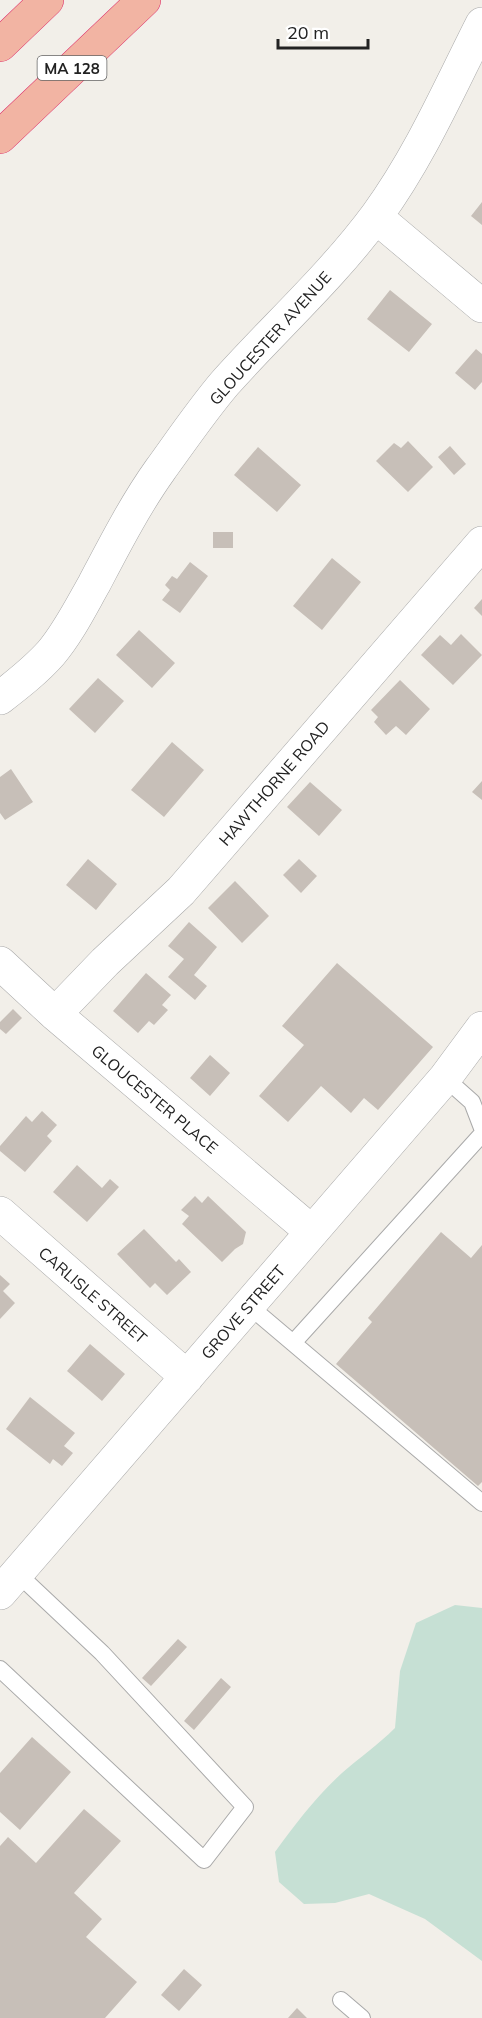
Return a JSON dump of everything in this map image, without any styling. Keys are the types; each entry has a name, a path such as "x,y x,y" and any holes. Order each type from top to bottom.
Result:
{"highway":[{"path":"0,45 47,0"},
{"name":"MA 128","path":"0,136 144,0"}],"street":[{"name":"GLOUCESTER AVENUE","path":"0,698 24,680 51,652 80,609 158,473 223,386 287,319 376,217 426,135 482,24"},
{"path":"376,217 482,306"},
{"name":"HAWTHORNE ROAD","path":"55,1014 105,962 181,891 482,543"},
{"name":"GLOUCESTER PLACE","path":"0,963 55,1014 312,1232"},
{"name":"GROVE STREET","path":"9,1583 445,1078 482,1028"},
{"name":"CARLISLE STREET","path":"0,1213 187,1377"}],"lane":[{"path":"445,1078 472,1102 482,1128"},
{"path":"293,1343 482,1134"},
{"path":"249,1305 482,1503"},
{"path":"3,1679 204,1860 245,1807 102,1653 9,1583"},
{"path":"341,2000 362,2018"}],"green space":[{"path":"455,1605 482,1608 482,1961 425,1919 369,1894 335,1903 304,1904 279,1882 275,1852 324,1791 395,1728 400,1671 416,1623"}],"building":[{"path":"482,202 482,225 471,216"},
{"path":"390,290 432,324 409,352 367,319"},
{"path":"476,349 482,354 482,382 475,390 455,373"},
{"path":"408,441 433,467 408,492 376,461 394,443 401,448"},
{"path":"450,446 466,464 454,475 438,457"},
{"path":"258,447 301,485 277,512 234,475"},
{"path":"213,532 233,532 233,548 213,548"},
{"path":"332,558 361,582 322,630 293,606"},
{"path":"190,562 208,576 180,613 162,600 170,590 165,585 172,576 177,579"},
{"path":"482,599 482,616 474,608"},
{"path":"139,630 175,663 152,688 116,655"},
{"path":"461,634 482,655 453,685 421,655 440,635 451,645"},
{"path":"98,678 124,701 95,733 69,709"},
{"path":"400,680 430,709 406,735 396,726 386,735 374,722 378,717 371,710"},
{"path":"172,742 204,770 164,817 131,790"},
{"path":"11,769 33,802 5,820 0,813 0,777"},
{"path":"482,781 482,800 472,792"},
{"path":"310,782 342,810 319,836 287,807"},
{"path":"88,859 117,884 96,910 66,885"},
{"path":"299,859 317,876 301,893 283,875"},
{"path":"235,881 269,916 242,943 208,908"},
{"path":"189,922 217,947 194,975 207,986 195,1000 168,977 184,959 168,946"},
{"path":"337,963 433,1047 378,1110 364,1098 351,1113 321,1086 288,1122 259,1096 304,1045 282,1026"},
{"path":"146,973 171,995 162,1005 168,1010 154,1025 149,1021 138,1033 113,1011"},
{"path":"13,1009 22,1018 6,1034 0,1029 0,1022"},
{"path":"210,1055 230,1073 210,1096 190,1078"},
{"path":"42,1111 57,1125 47,1136 52,1141 25,1172 0,1151 0,1146 26,1116 32,1122"},
{"path":"77,1165 102,1188 110,1179 119,1187 87,1222 53,1192"},
{"path":"195,1196 202,1203 208,1196 246,1232 243,1244 222,1262 182,1224 189,1216 181,1210"},
{"path":"144,1229 176,1262 179,1259 191,1272 167,1295 155,1283 150,1288 117,1254"},
{"path":"441,1232 471,1258 482,1245 482,1482 478,1486 336,1364 372,1322 368,1318"},
{"path":"0,1275 10,1284 3,1291 15,1303 0,1319"},
{"path":"90,1344 125,1374 102,1401 67,1371"},
{"path":"30,1397 75,1433 64,1446 73,1453 62,1466 53,1459 50,1464 6,1429"},
{"path":"178,1639 187,1647 151,1686 142,1678"},
{"path":"221,1678 231,1687 194,1730 184,1721"},
{"path":"32,1737 71,1772 20,1830 0,1812 0,1773"},
{"path":"84,1809 121,1841 74,1893 102,1919 86,1937 137,1982 105,2018 0,2018 0,1846 8,1837 36,1863"},
{"path":"184,1969 202,1985 179,2011 161,1995"},
{"path":"297,2008 307,2018 288,2018"}]}
